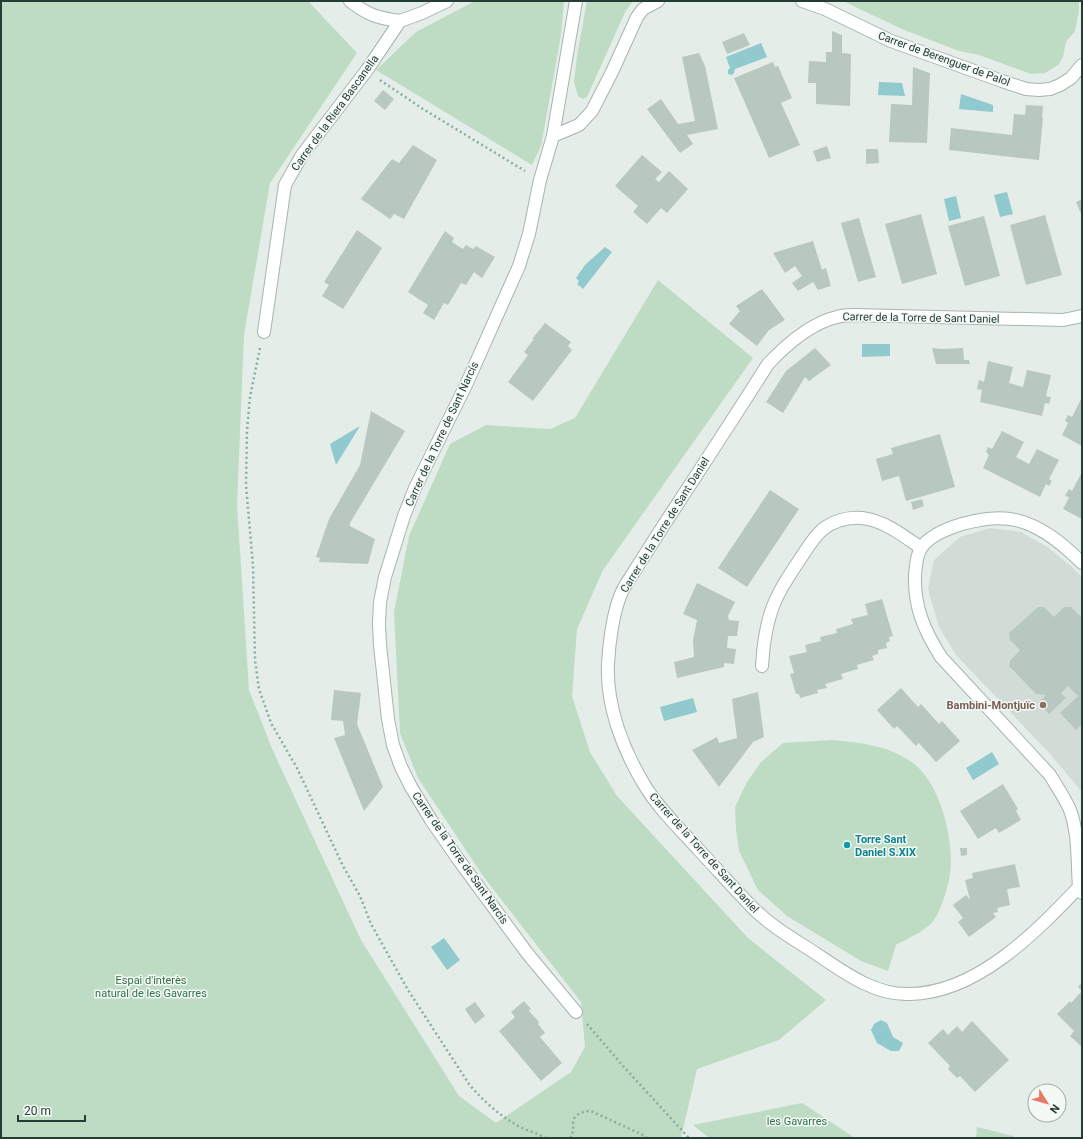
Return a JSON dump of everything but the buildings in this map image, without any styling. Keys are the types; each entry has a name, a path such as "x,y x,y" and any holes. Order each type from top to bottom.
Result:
{"street":[{"path":"350,1 361,10 380,18 400,21 422,14 447,1"},
{"name":"Carrer de la Torre de Sant Narcís","path":"576,1 553,136 540,180 529,234 519,266 466,385 415,488 404,516 385,578 380,602 379,638 388,719 393,745 411,788 458,859 527,954 576,1012"},
{"path":"553,136 579,125 592,111 637,17 643,9 658,1"},
{"name":"Carrer de Berenguer de Palol","path":"802,1 825,9 899,44 1026,89 1050,89 1060,85 1071,78 1082,65"},
{"name":"Carrer de la Riera Bascanella","path":"264,332 285,185 302,155 366,70 400,21"},
{"name":"Carrer de la Torre de Sant Daniel","path":"1081,890 1013,949 988,968 948,987 930,992 908,995 892,993 847,975 778,930 755,910 667,816 646,789 621,737 609,695 608,666 613,625 621,593 768,364 784,347 820,324 836,317 855,315 1062,320 1082,316"},
{"path":"762,666 766,627 771,611 782,587 810,543 822,530 835,522 848,518 863,518 878,522 897,532 921,548"},
{"path":"1081,890 1075,834 1070,811 1062,795 1050,776 941,657 930,640 921,619 915,598 916,561 921,548 936,535 951,528 986,519 1016,520 1031,525 1065,547 1082,563"}],"path":[{"path":"366,70 423,109 540,180"},
{"path":"264,332 250,404 247,430 246,485 253,566 255,660 259,689 268,716 297,768 343,866 360,896 371,924 408,990 469,1084 480,1098 508,1120 546,1138"},
{"path":"576,1012 689,1138"},
{"path":"570,1138 574,1132 573,1121 577,1115 582,1112 591,1111 647,1138"}],"shaded area":[{"name":"Bambini-Montjuïc","path":"990,528 1021,532 1046,546 1082,577 1082,792 1051,755 956,655 939,627 928,589 934,560 960,537"}],"green space":[{"name":"Espai d'interès natural de les Gavarres","path":"1,1 308,1 357,53 270,183 244,335 237,505 249,690 273,751 361,940 459,1096 496,1123 571,1072 585,1047 581,1002 483,876 418,778 400,733 394,612 409,536 450,444 486,425 550,429 575,418 658,280 753,358 603,570 577,629 572,696 590,752 617,796 748,938 826,1000 779,1040 697,1069 681,1138 1,1138"},
{"path":"475,1 564,1 561,35 541,146 532,165 376,70 416,32"},
{"path":"587,1 633,1 625,12 587,97 583,99 578,96 574,82"},
{"path":"843,1 1079,1 1079,11 1075,31 1066,42 1063,57 1058,65 1045,73 1031,74 979,55 959,51 904,30"},
{"path":"832,740 874,746 894,752 913,763 930,782 942,808 946,822 949,836 951,869 946,892 940,908 931,924 896,945 888,971 861,961 787,916 758,890 739,851 735,807 747,782 761,762 783,743"},
{"name":"les Gavarres","path":"802,1103 855,1138 709,1138 693,1125"},
{"path":"977,1127 1013,1136 1015,1138 976,1138"}],"water":[{"path":"761,43 767,57 735,69 732,75 728,74 728,70 730,68 726,57"},
{"path":"879,82 902,83 905,96 878,95"},
{"path":"961,94 993,105 993,112 959,109"},
{"path":"1007,192 1013,214 1000,217 994,195"},
{"path":"956,196 961,218 949,221 944,199"},
{"path":"605,247 612,252 583,289 577,284 579,281 576,278 585,265"},
{"path":"862,344 890,344 890,356 862,357"},
{"path":"360,426 336,465 330,444"},
{"path":"693,698 697,712 664,721 660,707"},
{"path":"992,752 999,764 973,780 966,768"},
{"path":"444,938 460,960 447,970 431,947"},
{"path":"881,1020 887,1023 893,1037 903,1043 899,1051 891,1051 877,1043 871,1030 874,1024"}],"place":[{"name":"Bambini-Montjuïc","path":"1043,705"},
{"name":"Torre Sant Daniel S.XIX","path":"847,845"}]}
